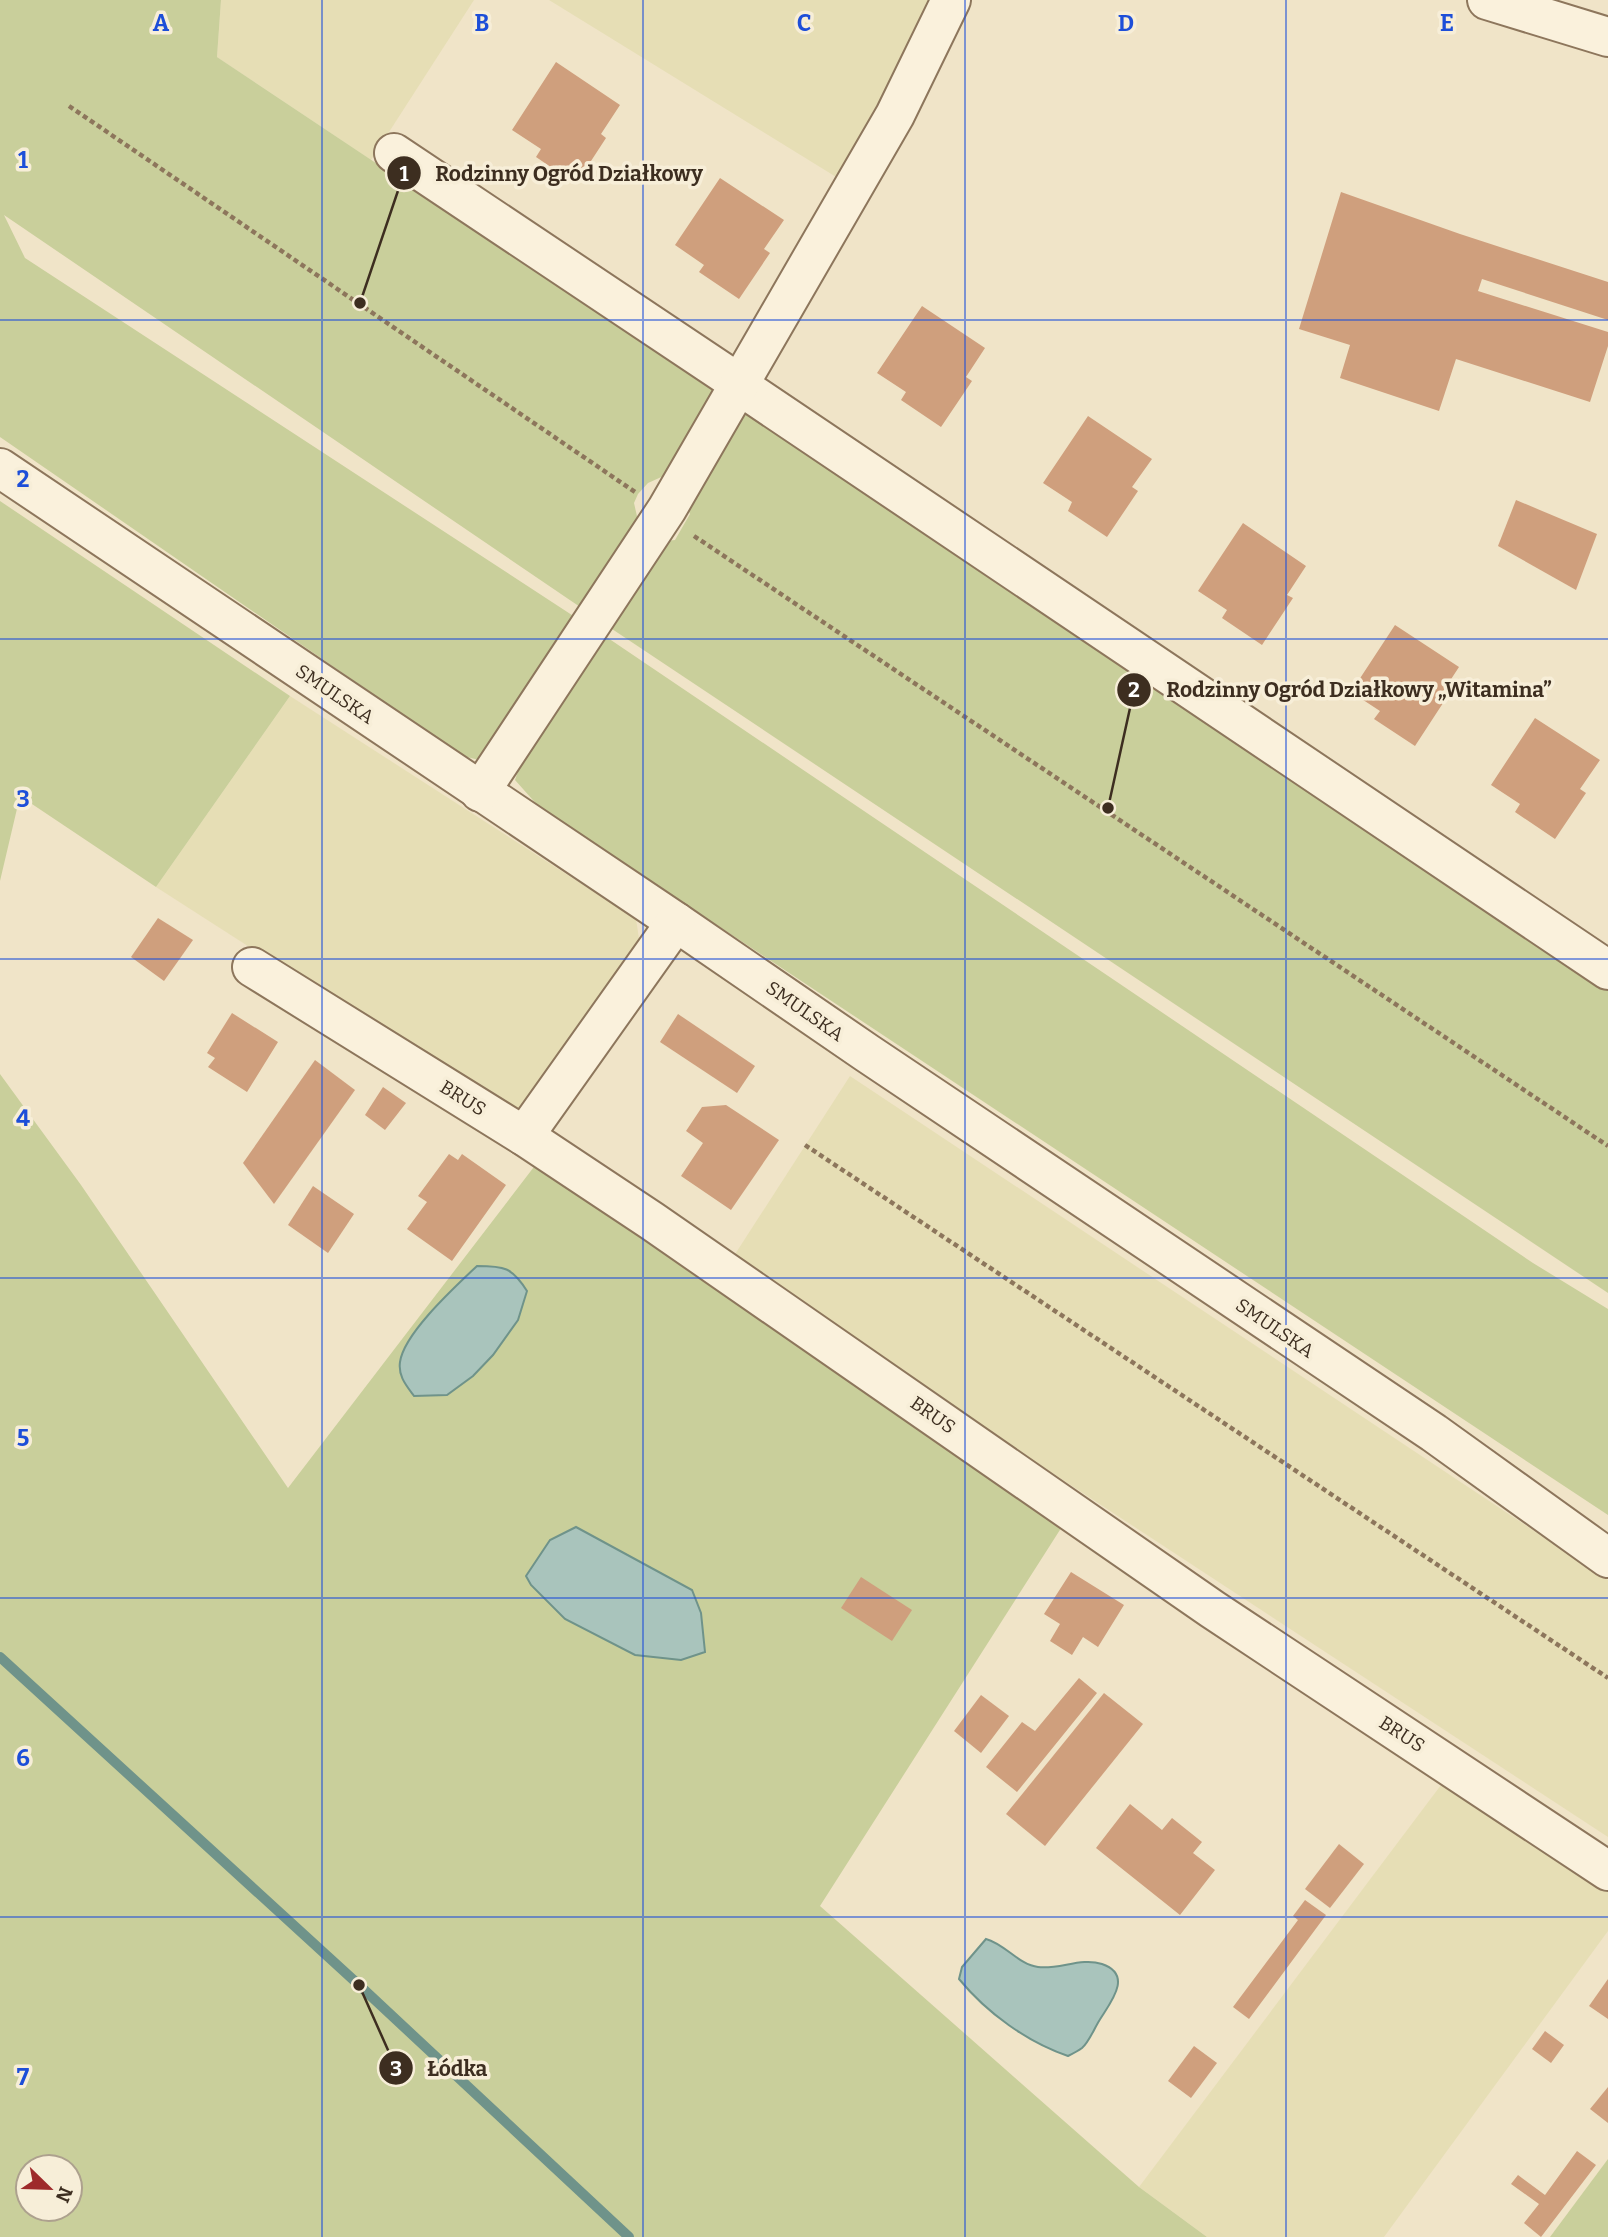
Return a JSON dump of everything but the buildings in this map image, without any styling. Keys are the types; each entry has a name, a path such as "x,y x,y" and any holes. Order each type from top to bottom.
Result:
{"street":[{"path":"480,792 667,509 895,115 951,0"},
{"path":"1487,0 1608,37"},
{"path":"394,153 1608,970"},
{"name":"SMULSKA","path":"0,468 676,922 867,1054 1434,1433 1608,1558"},
{"path":"524,1136 676,922"},
{"name":"BRUS","path":"252,967 524,1136 663,1228 1212,1609 1608,1871"}],"path":[{"path":"69,106 638,494"},
{"path":"693,536 1608,1146"},
{"path":"805,1145 1608,1678"}],"shaded area":[{"path":"221,0 474,0 371,160 217,57"},
{"path":"549,0 930,0 841,180"},
{"path":"290,696 636,919 640,945 518,1120 156,887"},
{"path":"850,1076 1608,1580 1608,1837 730,1262"},
{"path":"1447,1777 1608,1883 1608,1931 1384,2237 1207,2237 1139,2187"}],"green space":[{"path":"0,0 221,0 217,57 719,392 668,474 648,483 638,494 634,503 641,534 586,611 4,215 25,258 578,619 479,760 463,756 0,437"},
{"path":"742,410 1608,990 1608,1293 606,625 657,542 675,540 690,514 684,499"},
{"path":"0,501 290,696 156,887 20,796 0,881"},
{"path":"602,634 1533,1263 1608,1309 1608,1515 540,808 515,780 534,726"},
{"path":"0,1074 81,1185 288,1488 540,1159 700,1279 1065,1522 820,1906 1139,2187 1207,2237 0,2237"},
{"path":"1608,2159 1608,2237 1550,2237"}],"water":[{"path":"477,1266 506,1270 522,1283 527,1291 518,1320 493,1355 473,1376 447,1395 414,1396 400,1372 404,1350 432,1311"},
{"path":"576,1527 692,1590 701,1613 705,1652 681,1660 635,1655 565,1619 531,1585 526,1576 550,1540"},
{"path":"986,1939 1018,1959 1038,1967 1094,1962 1112,1969 1117,1975 1117,1990 1082,2048 1068,2056 1038,2043 995,2015 959,1979 962,1967"}],"waterway":[{"path":"0,1657 359,1985 629,2237"}],"place":[{"name":"Rodzinny Ogród Działkowy","path":"360,303"},
{"name":"Rodzinny Ogród Działkowy „Witamina”","path":"1108,808"},
{"name":"Łódka","path":"359,1985"}]}
